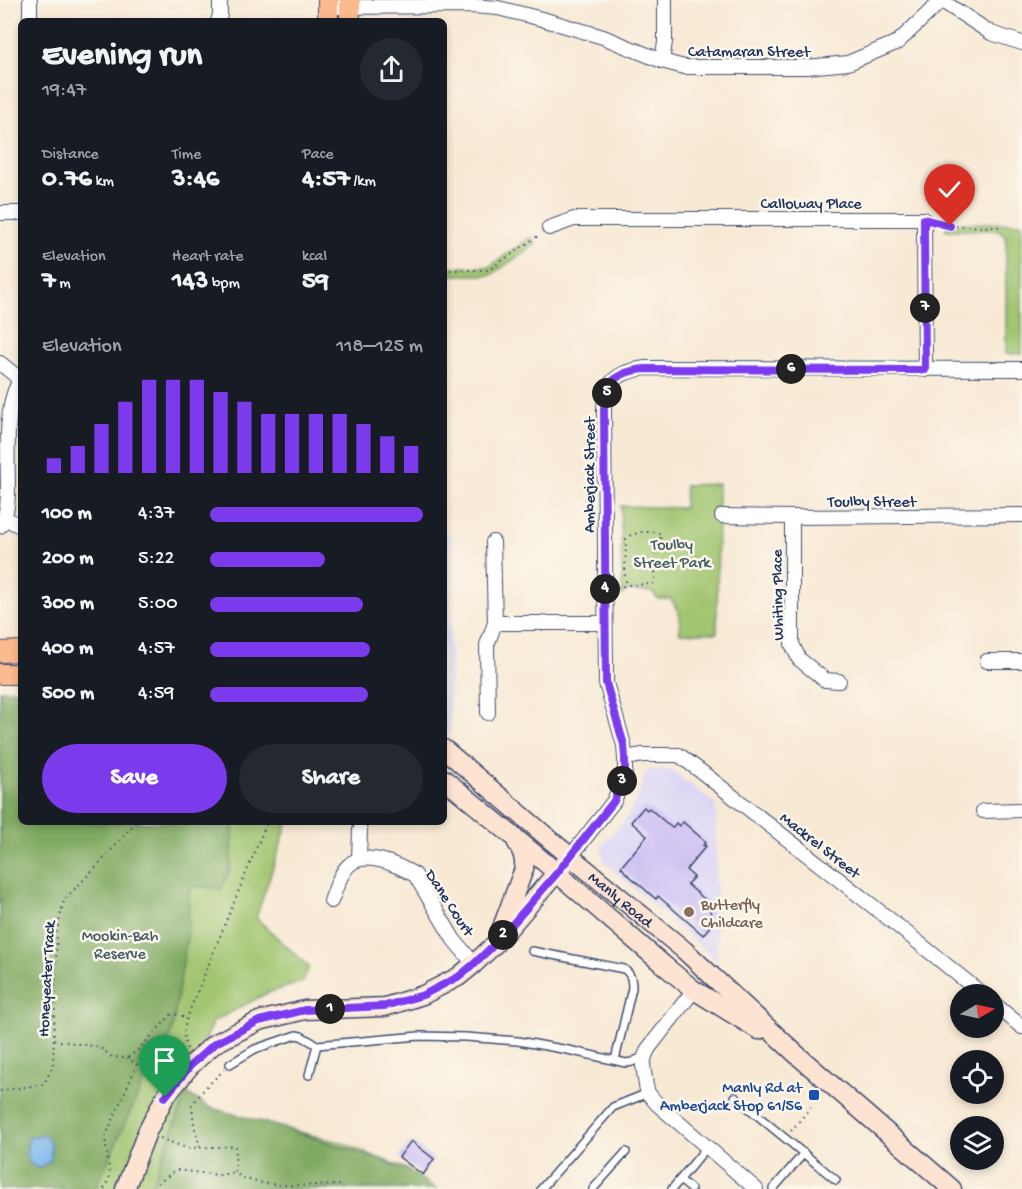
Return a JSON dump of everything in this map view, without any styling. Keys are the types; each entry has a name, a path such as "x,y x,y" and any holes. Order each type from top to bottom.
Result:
{"main road":[{"path":"0,652 18,651"},
{"path":"0,674 18,674"},
{"name":"Manly Road","path":"447,752 684,950 796,1054 952,1189"},
{"name":"Manly Road","path":"447,782 694,990 796,1054"},
{"path":"496,943 524,869 522,851 514,838"},
{"path":"125,1189 147,1132 165,1097 190,1066 214,1044 259,1021 305,1010 385,1006 423,995 458,977 496,943 570,856"}],"street":[{"path":"30,0 30,18"},
{"path":"219,18 220,0"},
{"path":"662,61 665,42 665,0"},
{"path":"942,0 991,33 1022,43"},
{"name":"Catamaran Street","path":"328,9 498,4 603,37 662,61 684,67 807,67 848,63 898,42 942,0"},
{"path":"0,213 18,213"},
{"name":"Calloway Place","path":"549,228 574,219 924,219"},
{"path":"924,219 925,370"},
{"path":"0,363 18,379"},
{"name":"Amberjack Street","path":"570,856 614,801 625,773 624,745 606,683 604,408 608,388 618,376 630,370 645,369 1022,369"},
{"path":"18,385 10,412 8,502 2,522 18,525"},
{"name":"Toulby Street","path":"722,516 1022,515"},
{"name":"Whiting Place","path":"792,517 792,644 799,659 807,666 825,680 839,681"},
{"path":"488,713 488,645 495,623 493,542"},
{"path":"495,623 605,623"},
{"path":"987,661 1022,660"},
{"name":"Mackrel Street","path":"625,758 643,755 679,755 970,984"},
{"path":"983,811 1022,810"},
{"path":"331,901 349,864 359,858 360,830"},
{"name":"Dane Court","path":"359,858 370,858 395,864 415,874 454,940 474,964"},
{"path":"694,990 648,1049 644,1065 644,1078 648,1093 657,1104 756,1189"},
{"path":"1004,1011 1020,1022"}],"lane":[{"path":"532,951 627,971 632,979 632,988 615,1060"},
{"path":"230,1064 255,1049 296,1035 317,1045 419,1036 466,1037 518,1041 626,1063 645,1056"},
{"path":"309,1075 317,1045"},
{"path":"543,1188 613,1107 648,1093"},
{"path":"735,1097 836,1180"},
{"path":"672,1189 708,1147"},
{"path":"593,1189 626,1152"},
{"path":"773,1189 804,1153"},
{"path":"680,1180 691,1189"}],"path":[{"path":"924,219 950,226 999,226"},
{"path":"447,270 489,270 549,228"},
{"path":"617,588 627,585 653,584 655,545 661,535 658,532 641,532 628,536 626,539 625,578 627,585"},
{"name":"Honeyeater Track","path":"0,1091 44,1084 53,1065 57,930 64,900 133,825"},
{"path":"183,1034 187,1017 266,825"},
{"path":"127,1058 139,1049 172,1014 187,1017"},
{"path":"54,1040 99,1047 112,1057 127,1058 137,1064 105,1138 110,1176 104,1189"},
{"path":"200,1147 192,1105 205,1088 230,1064"},
{"path":"785,1138 811,1107"},
{"path":"147,1132 186,1148 236,1146 235,1172 244,1179 265,1185 339,1185 343,1189"},
{"path":"155,1189 157,1184 176,1170 219,1175 235,1172"}],"shaded area":[{"path":"447,533 451,533 450,734 447,732"},
{"name":"Butterfly Childcare","path":"668,769 716,805 717,961 604,862 601,847 625,820 636,801 645,775 649,770"}],"green space":[{"path":"949,223 1022,223 1022,354 1006,354 1006,237 999,230 945,230"},
{"path":"531,237 536,244 491,275 447,275 447,267 489,267"},
{"name":"Toulby Street Park","path":"718,484 717,633 680,633 679,612 671,599 658,599 652,592 626,591 622,595 621,506 684,508 685,485"},
{"name":"Mookin-Bah Reserve","path":"0,690 18,690 18,825 287,825 256,918 309,967 303,982 267,993 212,1022 174,1133 288,1129 342,1143 406,1169 436,1189 0,1189"},
{"name":"Mookin-Bah Reserve","path":"0,690 18,690 18,825 234,825 231,867 221,889 197,886 189,890 188,931 171,1036 142,1086 95,1189 0,1189"},
{"path":"187,1093 208,1107 288,1129 406,1169 436,1189 150,1189"}],"water":[{"path":"46,1135 51,1145 51,1160 39,1168 30,1164 26,1152 29,1137"}],"building":[{"path":"644,807 647,810 649,808 672,828 676,823 679,826 683,822 706,842 703,845 706,846 686,870 694,877 687,884 710,904 711,925 703,935 658,896 656,899 621,867 647,836 631,822"},
{"path":"411,1141 434,1159 423,1175 399,1157"}],"place":[{"name":"Butterfly Childcare","path":"689,912"},
{"name":"Manly Rd at Amberjack Stop 61/56","path":"814,1095"}],"route":[{"path":"165,1097 190,1066 214,1044 259,1021 305,1010 385,1006 423,995 458,977 496,943 557,873 614,801 625,773 625,758 624,745 606,683 604,408 608,388 618,376 630,370 645,369 925,370 924,219 950,226"}]}
